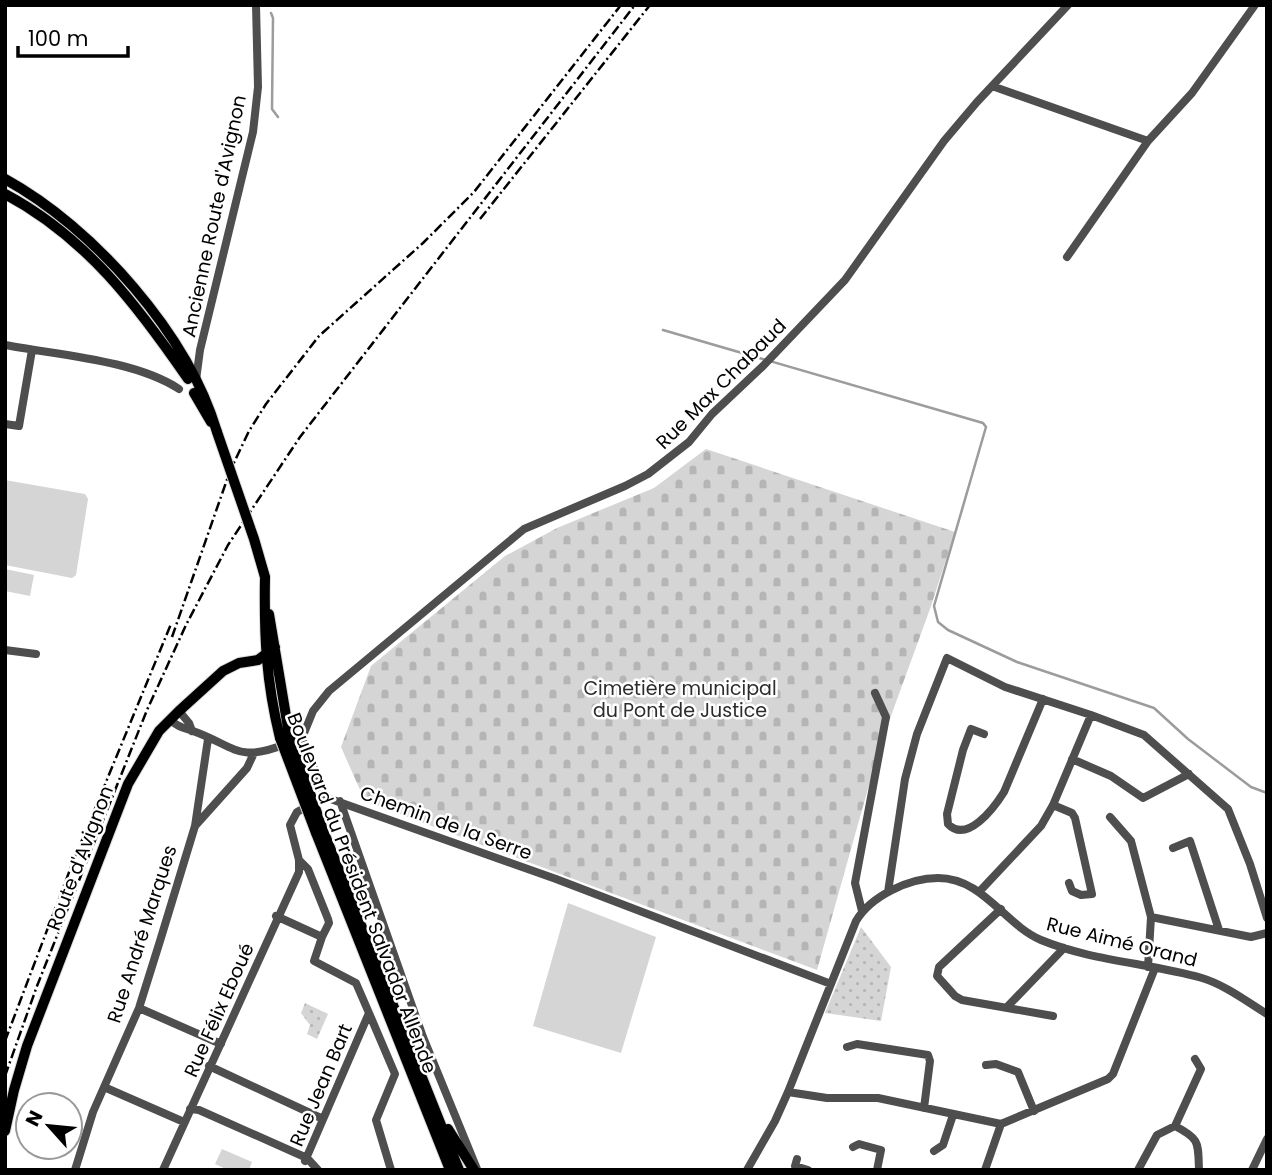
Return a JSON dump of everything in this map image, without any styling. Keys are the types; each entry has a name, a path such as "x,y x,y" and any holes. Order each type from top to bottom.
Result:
{"main road":[{"path":"5,178 49,206 115,264 182,356 210,410 265,577"},
{"path":"5,194 66,234 112,277 188,379 202,410 216,432"},
{"name":"Boulevard du Président Salvador Allende","path":"265,577 285,736"},
{"name":"Boulevard du Président Salvador Allende","path":"265,577 265,655 273,706 450,1170"},
{"path":"265,655 275,647"},
{"name":"Route d'Avignon","path":"5,1131 27,1046 128,784 153,740 179,711 223,670 239,663 258,660 265,655"},
{"name":"Boulevard du Président Salvador Allende","path":"320,832 459,1170"},
{"path":"435,1110 476,1170"}],"street":[{"name":"Ancienne Route d'Avignon","path":"196,383 200,350 253,132 258,87 256,5"},
{"name":"Rue Max Chabaud","path":"302,738 313,711 329,691 524,529 648,474 689,442 712,414 772,357 845,280 944,141 1068,5"},
{"path":"1067,257 1148,141 1192,93 1255,5"},
{"path":"992,86 1148,141"},
{"path":"5,345 137,369 161,378 179,389"},
{"path":"5,424 19,426 32,350"},
{"name":"Ancienne Route d'Avignon","path":"182,356 189,357 200,350"},
{"path":"5,650 36,654"},
{"path":"888,892 905,779 917,734 947,657 1005,687 1144,735 1228,809 1250,864 1267,918"},
{"path":"747,1170 788,1092 862,911 855,883 886,718 875,693"},
{"path":"984,734 971,729 963,750 947,814 948,824 954,830 969,829 996,804 1004,792 1043,699"},
{"path":"179,711 192,730"},
{"path":"979,892 1027,843 1053,805 1091,715"},
{"path":"170,720 181,729 192,730 235,751 265,752 302,738 326,797"},
{"path":"195,826 208,739"},
{"path":"195,826 247,768 254,753"},
{"path":"1072,759 1111,776 1143,798 1189,774"},
{"path":"277,916 322,937 330,923 308,869 299,860 290,825 297,812 326,797 340,801"},
{"name":"Chemin de la Serre","path":"340,801 556,879 831,984"},
{"name":"Chemin de la Serre","path":"340,801 423,1037 476,1170"},
{"path":"199,804 209,808"},
{"path":"1053,805 1072,813 1075,818 1091,894 1082,895 1072,891 1069,883"},
{"path":"788,1092 827,1098 878,1098 1001,1124 1108,1079 1113,1074 1151,967 1151,917 1132,841 1110,817"},
{"name":"Rue André Marques","path":"75,1170 104,1087 139,1008 195,826"},
{"path":"1173,848 1190,841 1219,930"},
{"name":"Rue Félix Eboué","path":"163,1170 299,872 299,860"},
{"name":"Rue Aimé Orand","path":"862,911 888,892 910,884 938,878 959,883 979,892 1001,909 1020,929 1040,940 1064,948 1203,979 1225,988 1267,1014"},
{"path":"1001,909 939,967 936,974 959,999 1053,1016"},
{"path":"1151,917 1251,937 1267,933"},
{"name":"Rue Jean Bart","path":"306,1160 369,1013 356,983 314,961 322,937"},
{"path":"1007,1007 1064,948"},
{"path":"139,1008 221,1044"},
{"path":"369,1013 395,1074 376,1120 391,1170"},
{"path":"847,1046 857,1044 928,1055 930,1061 924,1108"},
{"path":"1138,1170 1157,1135 1175,1126 1201,1069 1195,1059"},
{"path":"986,1065 996,1064 1018,1072 1034,1111"},
{"path":"210,1067 323,1119"},
{"path":"104,1087 184,1122"},
{"path":"190,1109 199,1110 306,1160 318,1170"},
{"path":"934,1151 943,1144 953,1115"},
{"path":"985,1170 1001,1124"},
{"path":"1175,1126 1197,1140 1199,1170"},
{"path":"1252,1170 1267,1139"},
{"path":"853,1147 859,1144 881,1150 877,1170"},
{"path":"797,1159 795,1166 808,1170"}],"green space":[{"name":"Cimetière municipal du Pont de Justice","path":"706,449 955,532 880,746 817,970 365,801 341,747 371,666 505,556 557,528 654,488"},
{"path":"5,480 85,494 88,499 76,575 72,578 5,565"},
{"path":"5,569 34,575 30,596 5,591"},
{"path":"568,903 656,937 621,1053 533,1026"},
{"path":"861,927 891,967 881,1021 825,1013"},
{"path":"305,1003 328,1014 317,1039 307,1034 310,1025 301,1013"},
{"path":"222,1149 252,1162 249,1170 228,1170 215,1164"}],"waterway":[{"path":"271,13 272,109 278,117"},
{"path":"663,330 983,423 986,427 934,606 938,622 948,630 1017,662 1154,708 1188,739 1251,787 1267,793"}],"railway":[{"path":"172,637 230,471 249,431 266,404 319,336 423,243 474,192 621,5"},
{"path":"5,1076 37,986 147,710 186,625 228,545 300,437 635,5"},
{"path":"480,219 650,5"},
{"path":"5,1041 71,867 171,624"}]}
